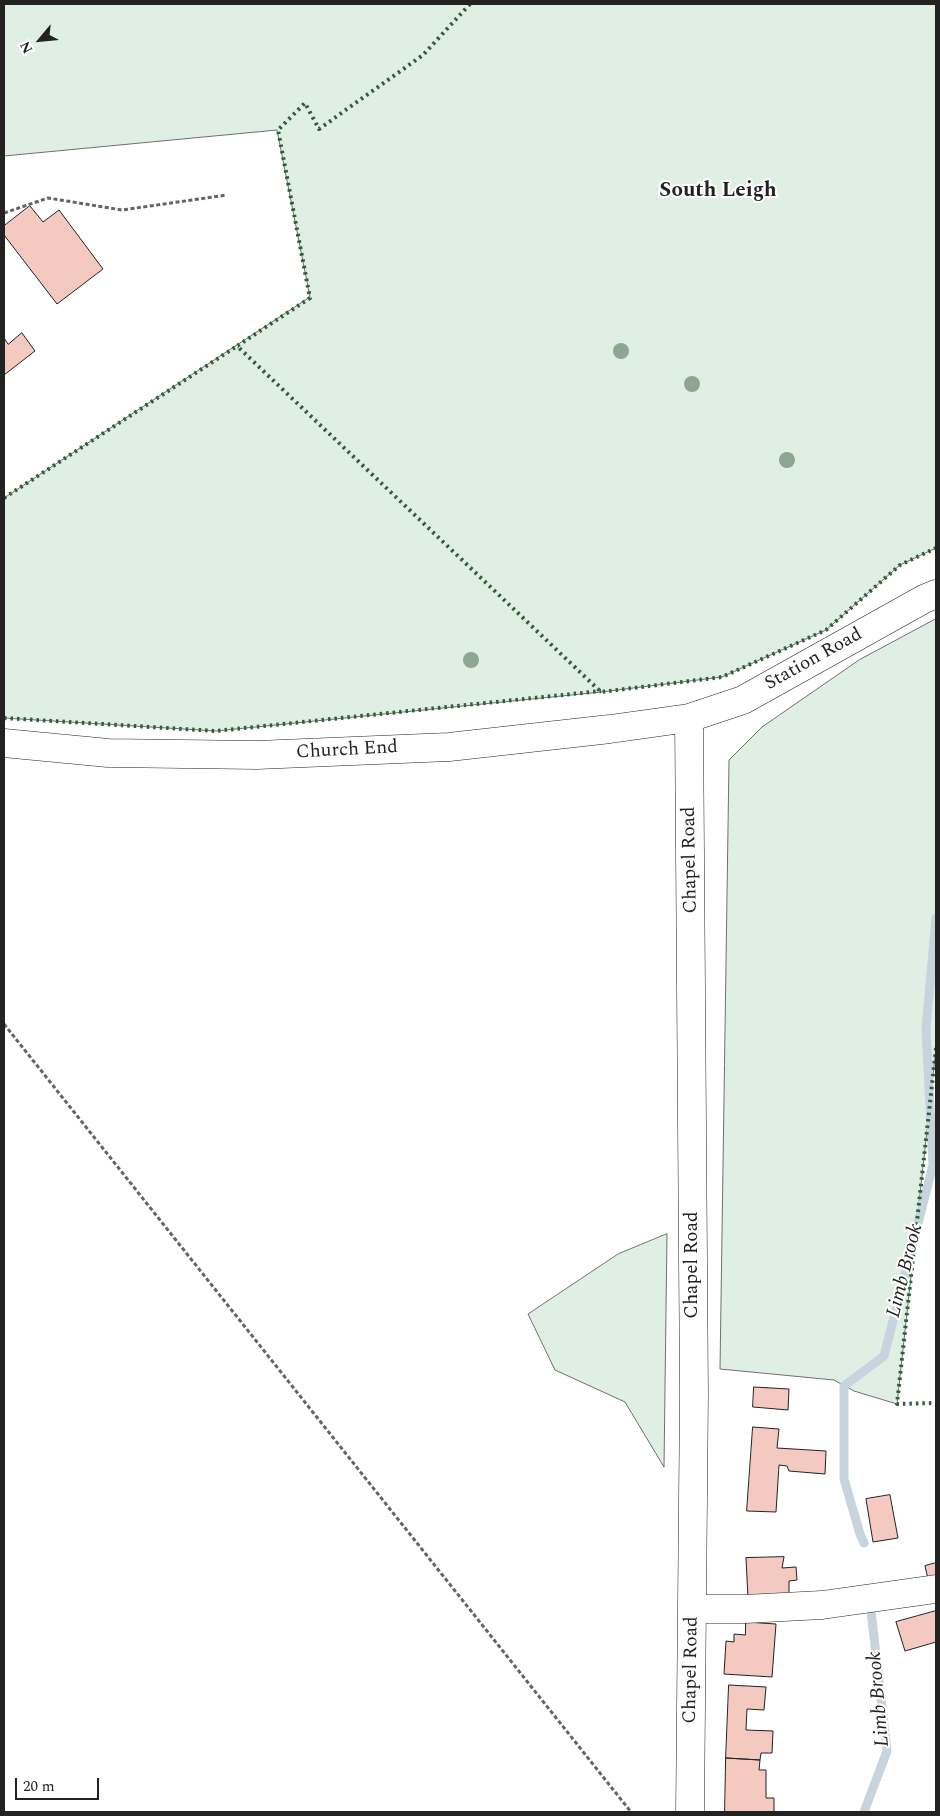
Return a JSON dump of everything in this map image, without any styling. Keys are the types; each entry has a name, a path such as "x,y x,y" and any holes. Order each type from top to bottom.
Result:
{"street":[{"name":"Station Road","path":"689,718 743,700 936,594"},
{"name":"Church End","path":"4,743 108,753 257,756 448,747 689,718"},
{"name":"Chapel Road","path":"689,718 693,1204 693,1609 690,1812"},
{"path":"693,1609 745,1610 822,1605 936,1589"}],"path":[{"path":"4,213 48,198 122,210 227,195"},
{"path":"4,1024 631,1812"}],"green space":[{"path":"4,4 936,4 936,548 900,565 826,630 722,677 601,692 216,731 4,718 4,498 310,297 277,130 4,156"},
{"path":"936,619 936,1048 897,1404 854,1391 834,1380 720,1369 729,760 762,727 859,660"},
{"path":"667,1234 664,1467 625,1402 555,1370 528,1314 618,1254"}],"building":[{"path":"30,206 43,222 59,210 103,269 57,304 4,235 4,226"},
{"path":"22,333 35,351 4,375 4,338 8,344"},
{"path":"754,1387 789,1389 788,1410 753,1407"},
{"path":"753,1427 779,1429 777,1448 826,1451 825,1474 789,1471 787,1466 779,1465 776,1512 747,1511"},
{"path":"890,1495 898,1538 873,1542 866,1499"},
{"path":"784,1557 782,1568 796,1567 797,1580 789,1581 789,1597 748,1598 746,1558"},
{"path":"936,1563 936,1577 928,1579 925,1566"},
{"path":"936,1611 936,1642 905,1651 896,1622"},
{"path":"746,1622 776,1624 772,1677 724,1674 726,1641 734,1642 734,1634 745,1635"},
{"path":"729,1685 766,1687 764,1710 747,1709 746,1730 773,1731 772,1753 761,1753 760,1760 726,1758"},
{"path":"726,1758 760,1760 759,1770 766,1770 766,1798 774,1798 774,1812 725,1812"}],"waterway":[{"name":"Limb Brook","path":"864,1543 844,1479 844,1386 884,1356 933,1165 926,1029 936,918"},
{"name":"Limb Brook","path":"864,1812 887,1751 871,1611"}],"hedge":[{"path":"470,4 423,55 319,129 305,103 278,130 310,298 237,346 601,692 722,677 826,630 900,565 936,548"},
{"path":"4,498 237,346 239,347"},
{"path":"4,718 216,731 601,691"},
{"path":"936,1048 897,1404 936,1403"}],"district":[{"name":"South Leigh","path":"718,192"}]}
